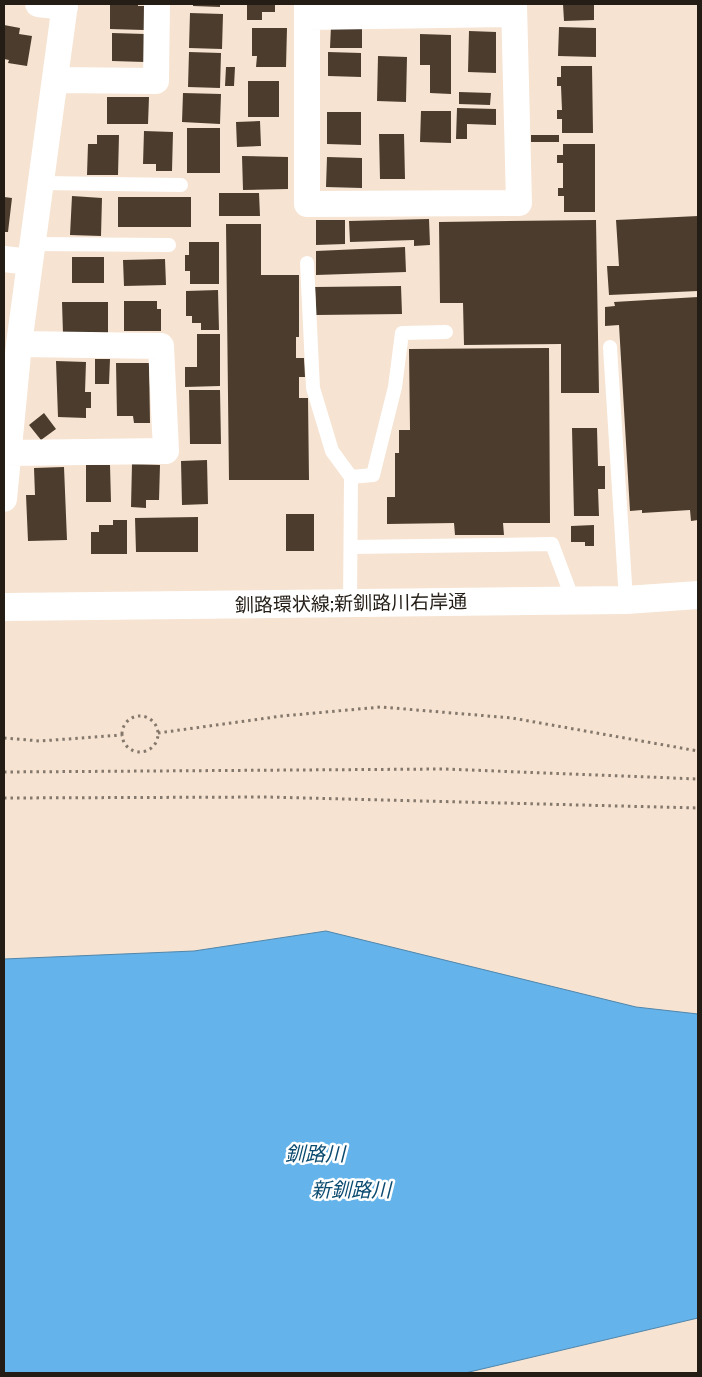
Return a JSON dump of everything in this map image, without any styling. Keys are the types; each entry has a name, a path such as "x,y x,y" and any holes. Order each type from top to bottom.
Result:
{"main road":[{"name":"釧路環状線;新釧路川右岸通","path":"4,607 626,600 698,595"}],"street":[{"path":"4,500 10,373 19,344 65,6 38,4"},
{"path":"56,80 156,81 157,4"},
{"path":"514,9 519,203 307,204 307,10 514,9"},
{"path":"4,258 31,253"},
{"path":"7,452 166,451 161,346 19,344"}],"lane":[{"path":"41,183 181,185"},
{"path":"31,253 169,245"},
{"path":"307,263 313,388 332,451 351,477 350,603"},
{"path":"351,477 373,475 395,387 402,333 446,332"},
{"path":"610,347 626,600"},
{"path":"351,547 552,544 573,600"}],"path":[{"path":"158,733 282,716 382,707 512,718 698,751"},
{"path":"133,717 144,717 154,723 158,733 155,744 147,751 141,752 135,752 126,746 122,735 125,724 133,717"},
{"path":"4,738 40,741 122,735"},
{"path":"4,772 444,769 698,779"},
{"path":"4,798 267,796 698,808"}],"water":[{"name":"釧路川","path":"326,931 636,1007 698,1014 698,1318 465,1373 4,1373 4,959 194,951"}],"building":[{"path":"110,4 138,4 138,6 144,6 144,30 110,29"},
{"path":"193,4 220,4 220,7 193,6"},
{"path":"247,4 275,4 275,12 262,12 262,20 247,20"},
{"path":"563,4 594,4 594,20 564,21"},
{"path":"190,13 223,14 222,49 189,48"},
{"path":"4,25 20,28 19,34 32,36 27,66 8,63 9,60 4,59"},
{"path":"331,26 362,26 362,48 330,48"},
{"path":"559,27 596,28 596,57 558,56"},
{"path":"252,28 287,28 286,67 256,67 257,56 252,56"},
{"path":"469,31 496,32 496,73 468,72"},
{"path":"112,33 145,34 145,62 112,61"},
{"path":"420,34 451,35 451,94 430,93 430,65 420,65"},
{"path":"189,52 221,53 220,88 188,87"},
{"path":"328,52 361,53 361,77 328,76"},
{"path":"378,56 407,57 406,102 377,101"},
{"path":"561,66 592,66 593,133 562,133 562,119 557,119 557,110 562,110 561,86 557,86 557,77 561,77"},
{"path":"226,67 235,67 234,86 225,86"},
{"path":"248,81 279,81 279,117 248,117"},
{"path":"459,92 491,93 490,105 459,104"},
{"path":"183,93 221,94 220,124 182,122"},
{"path":"107,97 149,97 148,124 107,124"},
{"path":"457,108 496,109 496,125 467,124 467,139 456,139"},
{"path":"421,111 451,111 451,143 420,142"},
{"path":"327,112 361,112 361,145 327,144"},
{"path":"260,121 261,146 237,147 236,122"},
{"path":"187,128 220,128 220,173 187,173"},
{"path":"144,131 173,132 172,171 156,171 156,164 143,164"},
{"path":"379,134 404,134 405,179 380,179"},
{"path":"97,135 119,135 118,175 87,175 88,144 97,144"},
{"path":"531,135 559,135 559,142 531,142"},
{"path":"563,144 595,144 595,212 564,212 564,196 558,196 558,188 563,188 563,163 557,163 557,155 563,155"},
{"path":"242,156 288,157 288,189 243,190"},
{"path":"327,157 362,158 362,188 326,187"},
{"path":"219,193 259,193 260,216 219,216"},
{"path":"72,196 102,198 101,236 70,235"},
{"path":"4,197 12,198 8,232 4,232"},
{"path":"118,197 191,197 191,227 118,227"},
{"path":"698,216 698,291 609,295 607,266 619,266 616,220"},
{"path":"429,219 430,245 414,246 414,240 350,242 349,221"},
{"path":"316,220 345,220 345,244 316,245"},
{"path":"596,220 599,393 561,393 561,344 464,345 463,303 440,303 439,222"},
{"path":"226,224 261,224 261,275 299,275 299,337 296,337 296,358 304,358 305,377 299,377 299,398 308,398 309,480 229,480"},
{"path":"189,242 219,242 219,284 190,284 190,271 185,271 185,255 189,255"},
{"path":"405,247 406,272 316,275 316,251"},
{"path":"72,257 104,257 104,283 72,283"},
{"path":"165,259 166,285 124,286 123,260"},
{"path":"401,286 402,314 316,315 315,287"},
{"path":"218,290 219,330 201,330 201,323 192,323 192,316 186,316 186,291"},
{"path":"698,297 698,520 691,521 690,510 642,513 642,510 630,511 619,325 605,326 605,307 615,306 614,302"},
{"path":"124,301 157,301 157,309 161,309 161,331 124,331"},
{"path":"62,302 108,302 108,334 63,334"},
{"path":"197,334 220,334 220,386 185,387 185,367 197,367"},
{"path":"549,348 550,523 503,523 504,535 455,535 454,523 387,524 387,497 395,497 395,453 399,453 399,430 410,430 409,349"},
{"path":"95,359 110,359 109,384 95,384"},
{"path":"56,361 86,362 85,392 91,392 91,408 86,408 86,418 58,417"},
{"path":"116,363 149,363 150,423 134,423 133,416 117,416"},
{"path":"189,390 220,390 221,444 190,444"},
{"path":"44,413 56,429 41,440 29,425"},
{"path":"572,428 597,428 598,466 605,466 605,489 598,489 599,516 574,516"},
{"path":"207,460 208,504 182,505 181,461"},
{"path":"132,464 160,465 159,500 146,500 146,508 131,507"},
{"path":"86,465 110,465 111,502 86,502"},
{"path":"64,467 67,540 28,541 26,495 35,495 34,468"},
{"path":"286,514 314,514 314,551 286,551"},
{"path":"198,517 198,552 136,552 135,518"},
{"path":"113,520 127,520 127,554 91,554 91,532 99,532 99,525 113,525"},
{"path":"594,525 594,546 585,546 585,542 571,542 571,526"}],"water label":[{"name":"新釧路川","path":"351,1190"}]}
